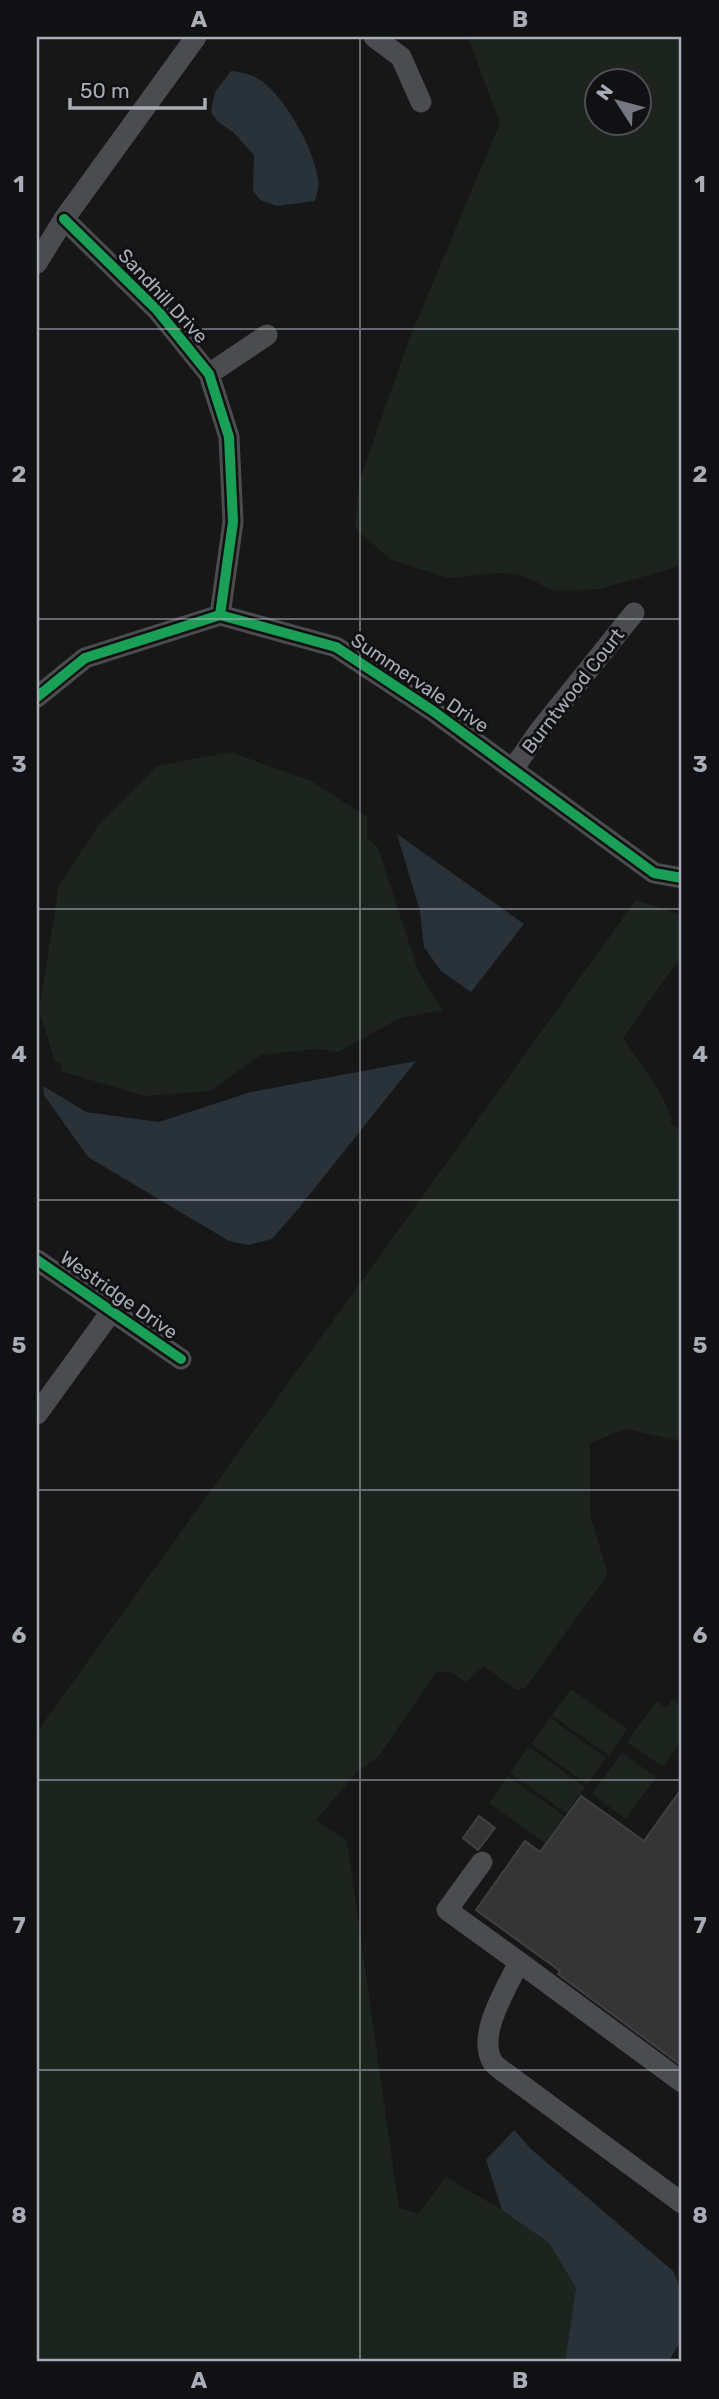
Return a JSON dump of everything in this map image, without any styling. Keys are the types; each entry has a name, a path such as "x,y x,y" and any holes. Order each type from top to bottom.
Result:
{"street":[{"path":"37,263 64,219 196,37"},
{"path":"374,37 401,57 421,102"},
{"name":"Sandhill Drive","path":"64,219 157,310 209,373 229,437 233,522 220,615"},
{"path":"209,373 267,335"},
{"name":"Burntwood Court","path":"513,769 540,730 634,613"},
{"path":"37,697 85,658 220,615"},
{"name":"Summervale Drive","path":"220,615 335,647 433,711 654,873 682,878"},
{"name":"Westridge Drive","path":"37,1260 181,1359"},
{"path":"37,1414 111,1312"},
{"path":"482,1862 447,1910 682,2082"},
{"path":"519,1962 488,2030 488,2047 492,2062 503,2073 682,2203"}],"shaded area":[{"path":"468,37 682,37 682,564 599,589 554,591 521,575 500,573 448,578 390,559 355,528 359,482 409,340 500,123"},
{"path":"231,71 262,81 289,112 305,140 315,167 318,185 315,201 277,206 260,200 253,191 254,155 233,132 218,122 211,112 215,92"},
{"path":"230,752 311,781 367,817 367,839 377,846 419,973 443,1010 400,1018 338,1052 315,1049 261,1055 210,1091 144,1096 61,1071 62,1064 55,1062 39,1010 59,885 98,826 158,766"},
{"path":"397,834 524,924 471,992 441,971 424,947 420,911"},
{"path":"636,900 682,915 682,955 623,1038 658,1089 672,1118 670,1124 682,1131 682,1441 625,1429 590,1443 590,1515 607,1571 604,1580 525,1688 517,1690 484,1666 466,1682 450,1671 436,1673 378,1757 357,1772 316,1820 347,1841 399,2208 418,2214 446,2177 502,2210 549,2243 576,2288 565,2362 37,2362 37,1732"},
{"path":"416,1061 272,1239 248,1245 229,1241 88,1157 44,1095 43,1086 86,1112 159,1122 251,1092"},
{"path":"571,1689 627,1729 609,1756 552,1715"},
{"path":"673,1699 682,1706 682,1740 663,1767 627,1742 657,1701 666,1708"},
{"path":"550,1718 606,1758 587,1784 531,1744"},
{"path":"529,1747 585,1787 566,1813 510,1773"},
{"path":"622,1753 656,1777 626,1819 592,1794"},
{"path":"508,1776 564,1816 545,1843 489,1803"},
{"path":"514,2130 531,2149 673,2271 682,2292 682,2339 668,2362 565,2362 576,2288 549,2243 502,2210 486,2160"}],"building":[{"path":"682,1788 682,2066 476,1910 525,1841 540,1852 581,1796 644,1841"},
{"path":"479,1816 495,1828 478,1850 463,1838"}],"cycle path":[{"path":"64,219 157,310 209,374 229,437 233,522 220,615"},
{"path":"37,697 85,658 220,615 336,647 433,711 654,873 682,878"},
{"path":"37,1260 181,1359"}]}
